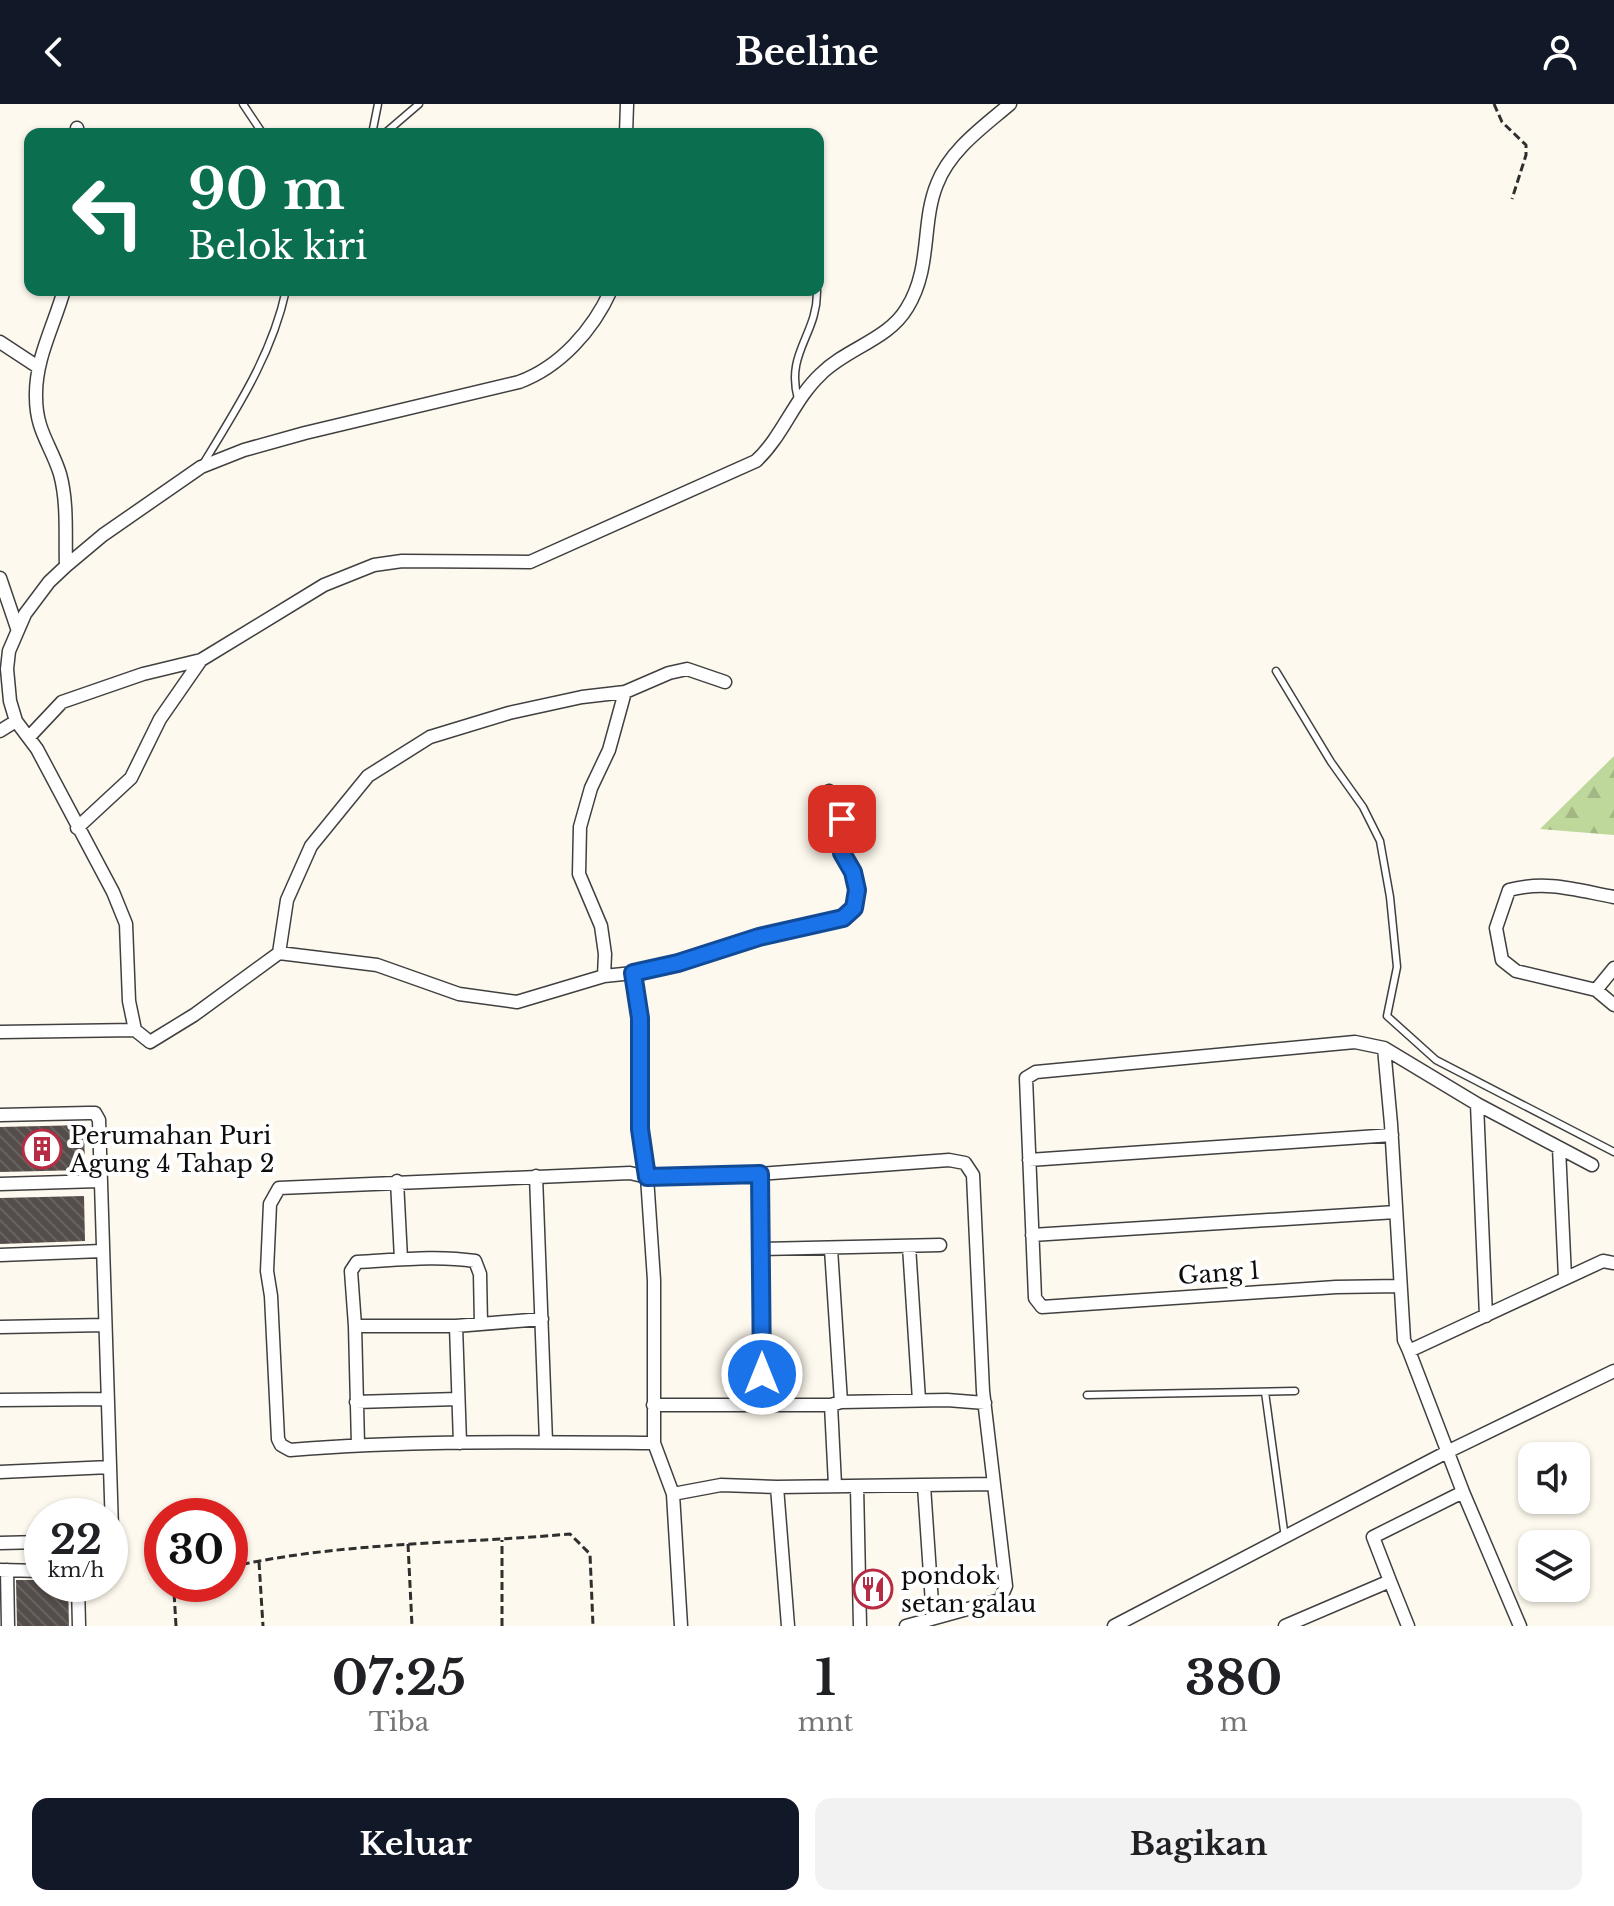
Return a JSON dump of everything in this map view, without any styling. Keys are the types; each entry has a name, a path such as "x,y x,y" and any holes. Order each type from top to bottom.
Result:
{"street":[{"path":"626,128 627,104"},
{"path":"29,737 62,702 143,674 201,660 324,585 374,565 431,560 521,563 539,559 756,461 777,439 821,373 896,322 908,307 925,260 931,203 943,171 961,147 1010,104"},
{"path":"62,296 38,367 37,415 42,436 59,472 66,566"},
{"path":"135,1030 129,1001 126,924 113,892 37,749 16,721 10,701 7,669 17,628 43,590 66,566 103,535 201,467 244,450 305,433 536,376 558,361 592,324 608,296"},
{"path":"0,342 38,367"},
{"path":"0,578 17,628"},
{"path":"77,828 131,778 160,719 201,660"},
{"path":"279,953 287,900 311,846 368,776 430,737 509,713 582,697 625,692 669,673 687,669 725,682"},
{"path":"604,976 601,926 579,874 580,827 591,788 609,750 625,692"},
{"path":"0,731 16,721"},
{"path":"0,1032 135,1030 150,1042 194,1015 279,953 377,965 459,994 517,1002 604,976 678,963 759,937 843,918 854,908 857,890 853,872 842,853 842,819 829,791"},
{"path":"1614,897 1549,884 1532,884 1509,890 1496,928 1502,960 1516,971 1596,990 1614,1005"},
{"path":"1596,990 1614,968"},
{"path":"633,973 640,1018 640,1129 647,1177 654,1280 654,1443 673,1494 681,1626"},
{"path":"1396,1212 1032,1235 1026,1078 1036,1072 1355,1042 1384,1048 1477,1104 1592,1165"},
{"path":"1384,1048 1404,1340 1463,1492 1520,1626"},
{"path":"1477,1104 1486,1316"},
{"path":"0,1115 95,1113 99,1120 111,1498"},
{"path":"1029,1160 1392,1135"},
{"path":"1559,1148 1565,1278"},
{"path":"654,1443 460,1443 290,1450 281,1445 278,1439 267,1271 270,1204 279,1188 630,1173 647,1177 760,1174 949,1160 965,1163 973,1175 985,1403 1006,1586 1000,1600 906,1626"},
{"path":"760,1174 762,1405"},
{"path":"536,1176 546,1442"},
{"path":"0,1184 99,1181"},
{"path":"397,1181 401,1259"},
{"name":"Gang 1","path":"1032,1235 1035,1298 1042,1307 1336,1287 1400,1286"},
{"path":"761,1249 940,1245"},
{"path":"909,1246 919,1400"},
{"path":"831,1249 835,1485"},
{"path":"0,1255 102,1251"},
{"path":"358,1445 353,1265 357,1262 401,1259 460,1258 475,1261 480,1274 481,1324"},
{"path":"1409,1351 1603,1261 1614,1263"},
{"path":"355,1326 456,1326 542,1319"},
{"path":"0,1327 105,1325"},
{"path":"456,1326 460,1443"},
{"path":"1114,1626 1449,1451 1614,1371"},
{"path":"0,1400 106,1399"},
{"path":"356,1402 457,1399"},
{"path":"653,1405 836,1404 919,1400 985,1403"},
{"path":"0,1472 110,1467"},
{"path":"673,1494 721,1485 994,1484"},
{"path":"857,1486 860,1626"},
{"path":"924,1486 933,1618"},
{"path":"777,1487 788,1626"},
{"path":"1408,1626 1373,1537 1463,1492"},
{"path":"0,1543 24,1542"},
{"path":"8,1626 3,1570 24,1571"},
{"path":"1285,1626 1390,1581"},
{"path":"78,1602 79,1626"}],"lane":[{"path":"243,104 259,128"},
{"path":"373,128 378,104"},
{"path":"391,128 419,104"},
{"path":"201,467 268,350 285,296"},
{"path":"799,402 794,365 815,315 817,296"},
{"path":"1276,671 1331,762 1363,807 1380,841 1390,897 1397,967 1387,1016 1436,1060 1614,1152"},
{"path":"1087,1395 1295,1391"},
{"path":"1265,1392 1285,1538"}],"path":[{"path":"1494,104 1502,122 1526,145 1526,155 1512,199"},
{"path":"248,1563 408,1544 570,1534 590,1554 593,1626"},
{"path":"502,1540 502,1626"},
{"path":"408,1544 412,1626"},
{"path":"259,1560 263,1626"},
{"path":"175,1602 176,1626"}],"green space":[{"path":"1614,756 1614,835 1540,829"}],"building":[{"name":"Perumahan Puri Agung 4 Tahap 2","path":"84,1125 85,1170 0,1172 0,1127"},
{"name":"Perumahan Puri Agung 4 Tahap 2","path":"84,1196 85,1241 0,1244 0,1198"},
{"path":"16,1580 24,1580 24,1602 68,1602 69,1626 17,1626"}],"place":[{"name":"Perumahan Puri Agung 4 Tahap 2","path":"42,1149"},
{"name":"pondok setan galau","path":"873,1589"}],"route":[{"path":"762,1374 760,1174 647,1177 639,1110 640,1018 633,973 678,963 759,937 843,918 854,908 857,890 853,872 842,853 842,819"}]}
